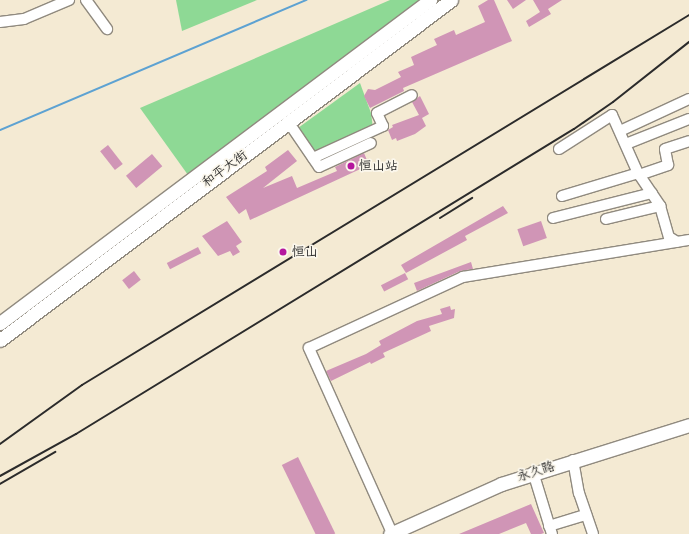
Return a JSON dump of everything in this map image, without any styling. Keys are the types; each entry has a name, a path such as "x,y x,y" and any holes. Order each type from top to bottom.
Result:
{"main road":[{"name":"和平大街","path":"0,324 430,0"},
{"name":"和平大街","path":"0,340 451,0"},
{"name":"永久路","path":"391,534 408,530 501,484 533,472 689,425"}],"street":[{"path":"0,22 24,20 69,0"},
{"path":"86,0 107,29"},
{"path":"313,158 383,126 377,113 412,95"},
{"path":"620,130 689,99"},
{"path":"559,149 612,115 620,130 638,174 660,206 669,237 676,242"},
{"path":"626,144 689,118"},
{"path":"289,122 319,167 371,143"},
{"path":"562,196 668,165 665,149 689,141"},
{"path":"553,218 652,193"},
{"path":"606,219 660,206"},
{"path":"391,534 309,348 463,277 689,240"},
{"path":"573,460 590,533"},
{"path":"533,472 550,530 586,515"}],"green space":[{"path":"176,0 257,0 182,31"},
{"path":"390,0 425,0 188,175 140,108"},
{"path":"360,83 371,113 373,128 317,153 313,152 298,128"}],"building":[{"path":"488,0 494,0 512,41 403,88 404,91 370,108 364,96 368,89 375,90 401,77 398,72 414,65 411,57 437,45 434,39 454,30 456,35 485,22 478,6"},
{"path":"507,0 526,0 513,9"},
{"path":"533,0 562,0 548,9 551,14 529,27 526,21 540,12"},
{"path":"420,96 429,114 422,118 426,126 415,134 397,141 396,138 392,140 388,130 393,127 392,125 419,115 412,102"},
{"path":"108,145 123,164 115,170 100,151"},
{"path":"288,150 297,161 263,188 292,176 297,188 337,171 335,167 364,153 369,165 250,220 246,209 239,214 226,197 267,171 265,167"},
{"path":"152,154 162,166 136,188 126,176"},
{"path":"503,206 508,213 465,236 467,240 406,273 401,265"},
{"path":"227,221 242,242 236,246 240,252 233,256 230,251 218,256 202,236"},
{"path":"541,221 547,238 523,246 517,229"},
{"path":"198,247 201,253 170,269 167,263"},
{"path":"471,262 473,269 460,271 417,291 414,283"},
{"path":"134,271 141,280 129,289 122,280"},
{"path":"405,273 408,279 384,291 381,285"},
{"path":"450,306 451,310 455,309 454,318 429,326 431,331 383,353 385,357 371,364 370,362 331,381 326,371 366,354 381,345 379,341 417,321 442,314 440,309"},
{"path":"298,457 335,533 316,534 282,465"},
{"path":"531,504 544,533 531,534 526,523 499,534 459,534"}],"waterway":[{"path":"0,130 307,0"}],"railway":[{"path":"0,444 82,385 689,15"},
{"path":"0,476 76,434 574,129 613,102 689,42"},
{"path":"440,218 472,198"},
{"path":"0,484 55,452"}],"place":[{"name":"恒山站","path":"351,166"},
{"name":"恒山","path":"283,252"}]}
